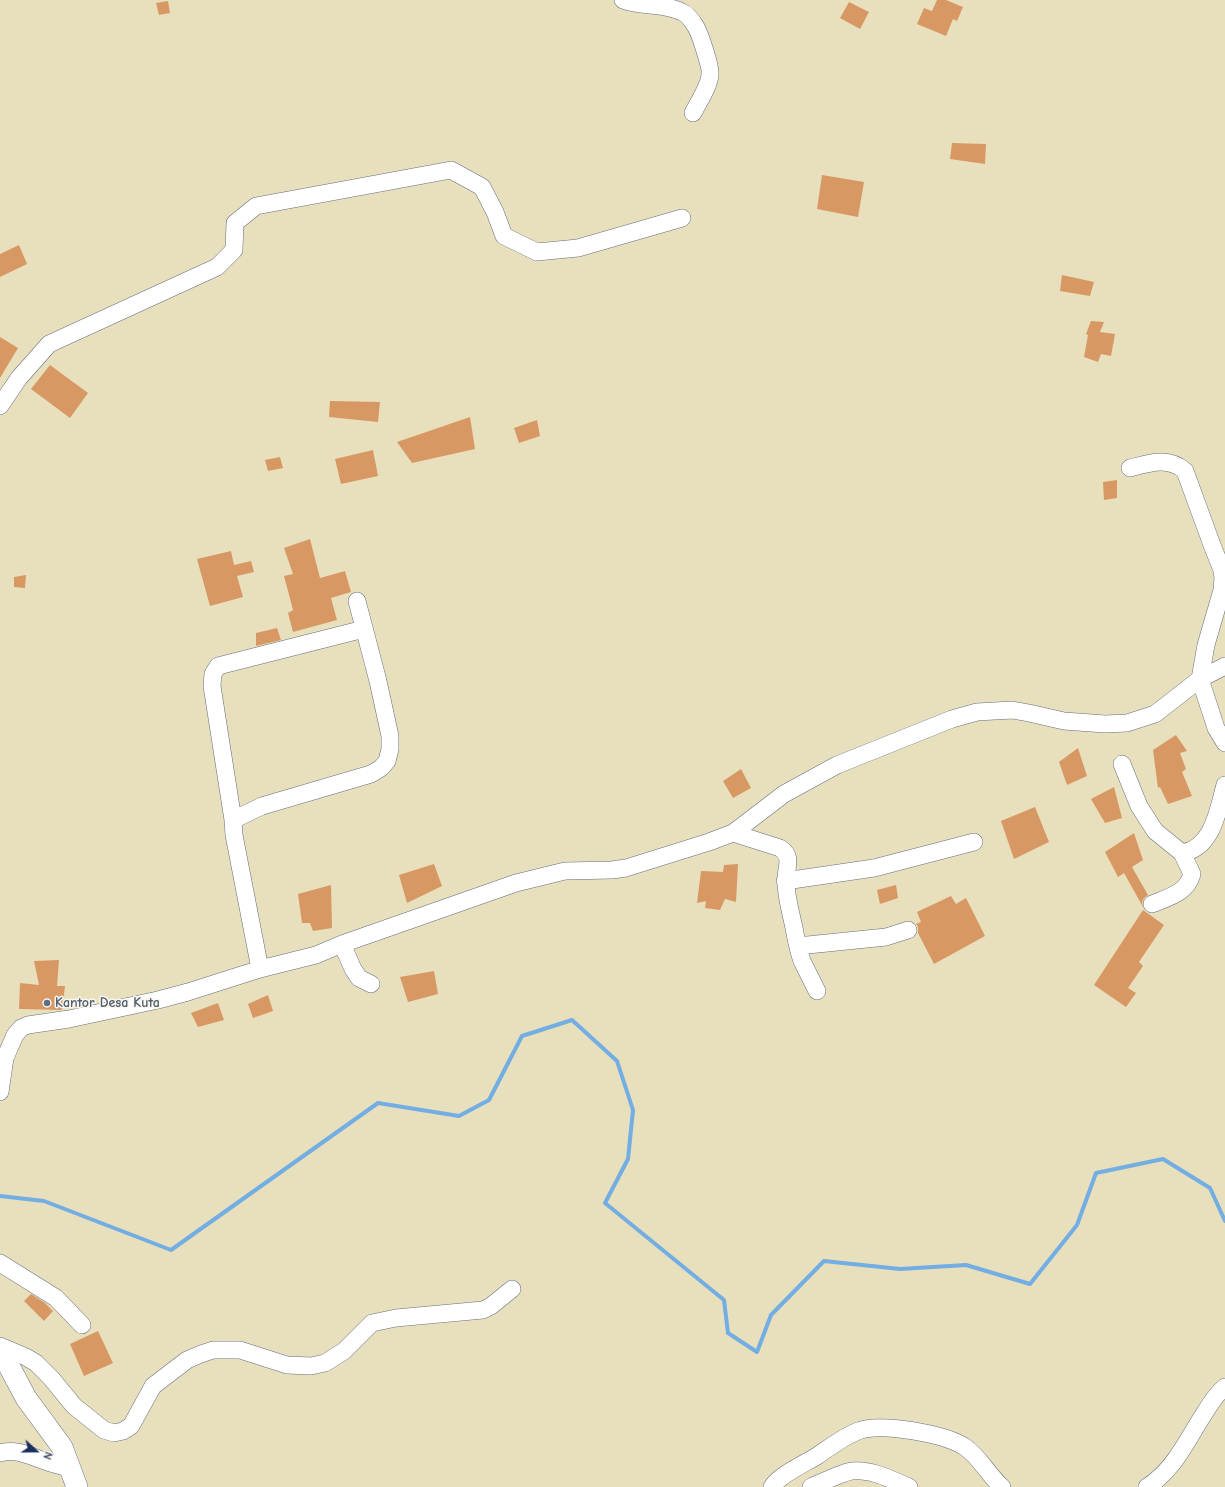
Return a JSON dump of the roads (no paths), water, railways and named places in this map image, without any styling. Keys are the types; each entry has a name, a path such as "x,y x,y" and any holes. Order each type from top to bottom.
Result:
{"main road":[{"path":"0,1348 26,1398 62,1447 77,1487"}],"street":[{"path":"623,0 642,5 664,6 684,12 697,28 710,74 693,113"},
{"path":"0,406 19,378 49,344 217,267 234,250 235,223 256,206 452,170 482,187 495,212 504,236 537,252 578,248 682,218"},
{"path":"1130,468 1149,463 1169,462 1178,465 1185,471 1222,570 1224,577 1222,590 1206,645 1200,679 1216,728 1225,743"},
{"path":"233,820 262,806 371,774 381,768 387,760 390,749 390,736 378,681 357,601"},
{"path":"260,969 234,835 233,820 212,686 213,674 218,666 364,629"},
{"path":"0,1092 5,1058 15,1035 21,1028 28,1024 69,1019 188,992 260,969 316,955 342,944 516,883 549,874 566,871 612,870 626,868 710,842 734,833 784,794 837,765 952,719 977,712 1012,710 1064,721 1105,724 1127,723 1155,714 1200,679 1225,666"},
{"path":"1122,764 1139,806 1155,831 1182,852 1192,874 1188,884 1179,893 1152,904"},
{"path":"1182,852 1196,848 1208,836 1218,810 1225,785"},
{"path":"734,833 780,848 788,857 786,881 788,901 802,961 817,991"},
{"path":"786,881 874,868 974,842"},
{"path":"798,946 886,937 908,930"},
{"path":"342,944 353,969 359,978 371,984"},
{"path":"0,1263 56,1298 82,1325"},
{"path":"0,1348 26,1357 36,1363 51,1378 74,1406 104,1430 114,1433 123,1431 130,1426 153,1386 187,1360 201,1354 213,1350 240,1350 287,1365 311,1366 325,1363 340,1354 372,1323 396,1318 483,1310 491,1306 512,1289"},
{"path":"1147,1487 1169,1469 1213,1399 1225,1387"},
{"path":"772,1487 782,1477 854,1433 860,1430 888,1428 904,1429 947,1438 975,1455 1002,1487"},
{"path":"0,1453 10,1451 26,1454 70,1468"},
{"path":"811,1487 851,1471 873,1473 909,1487"}],"waterway":[{"path":"0,1196 44,1201 171,1250 378,1103 459,1116 489,1100 522,1036 572,1020 617,1061 633,1110 628,1159 605,1203 724,1300 728,1333 757,1352 771,1315 824,1261 900,1269 966,1265 1030,1284 1077,1225 1096,1173 1163,1159 1210,1188 1225,1221"}],"place":[{"name":"Kantor Desa Kuta","path":"47,1003"}]}
